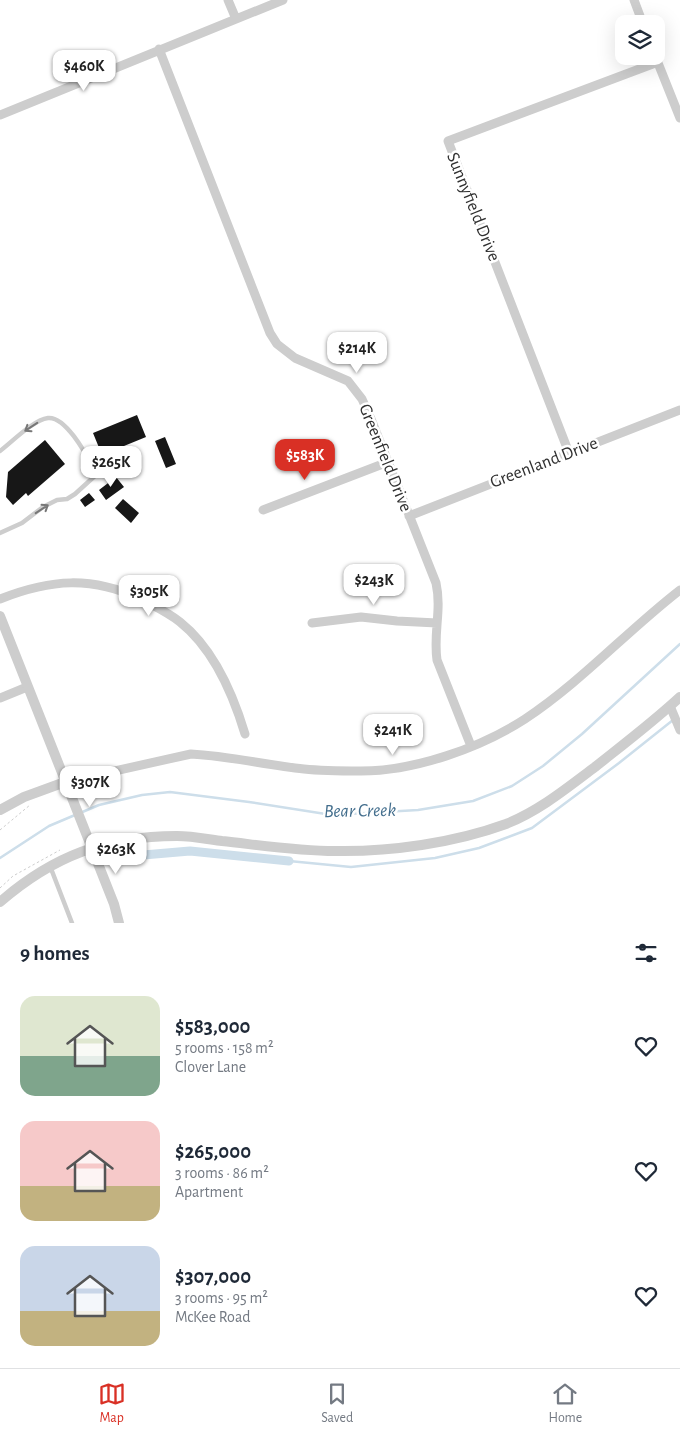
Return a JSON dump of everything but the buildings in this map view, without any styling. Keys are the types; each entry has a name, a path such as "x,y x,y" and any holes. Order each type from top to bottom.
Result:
{"street":[{"path":"228,0 236,19"},
{"path":"0,115 283,0"},
{"path":"634,0 640,15"},
{"name":"Greenfield Drive","path":"159,49 270,333 277,344 294,358 348,381 362,399 436,583 439,598 435,645 437,660 471,746"},
{"name":"Sunnyfield Drive","path":"569,453 448,142 642,65"},
{"path":"659,65 680,118"},
{"name":"Greenland Drive","path":"409,516 680,410"},
{"path":"263,510 388,462"},
{"path":"0,599 39,586 83,583 109,586 147,602 181,623 197,639 225,680 234,701 244,734"},
{"path":"0,810 24,797 191,754 305,769 362,771 401,767 440,758 494,736 533,713 563,690 651,612 680,590"},
{"path":"0,616 114,904 119,923"},
{"path":"312,623 361,617 437,623"},
{"path":"0,698 27,687"},
{"path":"0,902 17,887 50,866 81,851 142,838 178,836 335,851 377,850 419,845 476,833 507,823 550,801 628,742 680,697"},
{"path":"670,706 680,730"}],"lane":[{"path":"0,451 31,426 46,418 55,419 72,434 96,474 67,499 57,500 43,507 22,523 0,533"},
{"path":"50,866 72,923"}],"path":[{"path":"0,830 29,806"}],"waterway":[{"name":"Bear Creek","path":"80,813 99,805 142,795 170,792 332,815 418,810 473,801 512,786 543,766 582,734 680,644"},
{"path":"289,861 351,867 435,858 479,848 532,828 673,720"},
{"name":"Bear Creek","path":"0,858 49,826 75,815"},
{"path":"120,857 190,851 289,861"}]}
